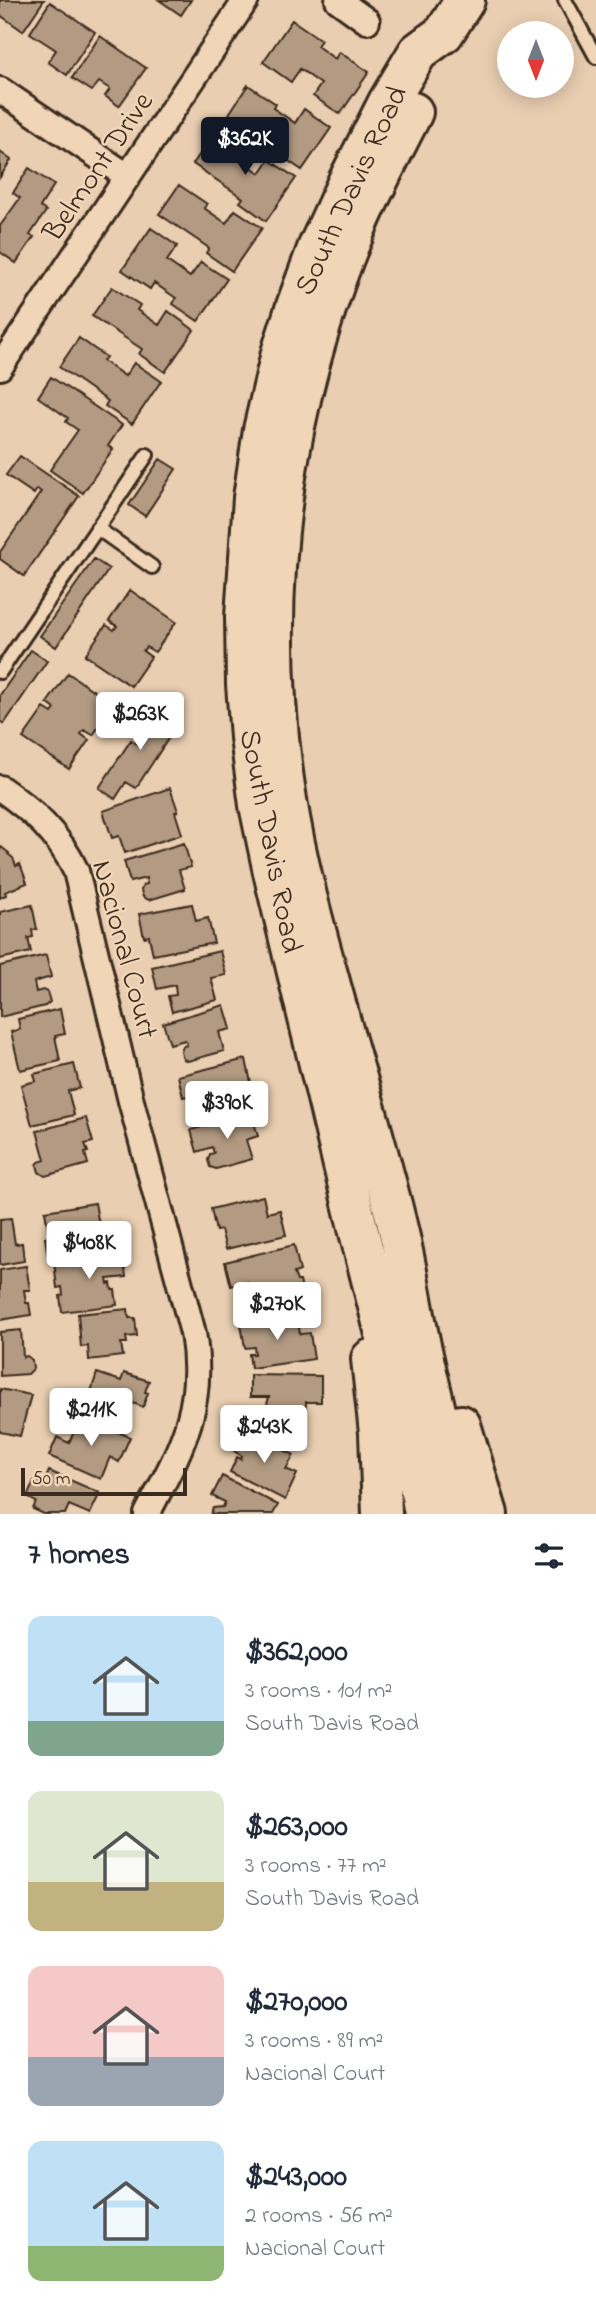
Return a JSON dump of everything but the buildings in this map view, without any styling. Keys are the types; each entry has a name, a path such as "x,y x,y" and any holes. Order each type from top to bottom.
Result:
{"main road":[{"name":"South Davis Road","path":"424,1514 408,1424 359,1232 259,805 246,684 245,617 253,498 263,430 281,353 317,249 388,102 418,52 444,33 465,0"},
{"name":"South Davis Road","path":"444,33 440,63 373,191 337,276 311,360 292,436 281,501 273,617 278,734 287,802 300,866 399,1230 422,1350 444,1438 455,1514"},
{"path":"399,1230 488,1514"},
{"path":"359,1232 379,1433 382,1514"}],"street":[{"name":"Belmont Drive","path":"0,367 246,0"},
{"path":"338,0 367,20"},
{"path":"0,90 127,176"},
{"name":"Nacional Court","path":"0,788 50,829 69,855 76,871 131,1101 197,1352 197,1389 190,1423 147,1514"}],"lane":[{"path":"565,0 596,57"},
{"path":"0,672 147,454"},
{"path":"97,528 152,567"}]}
